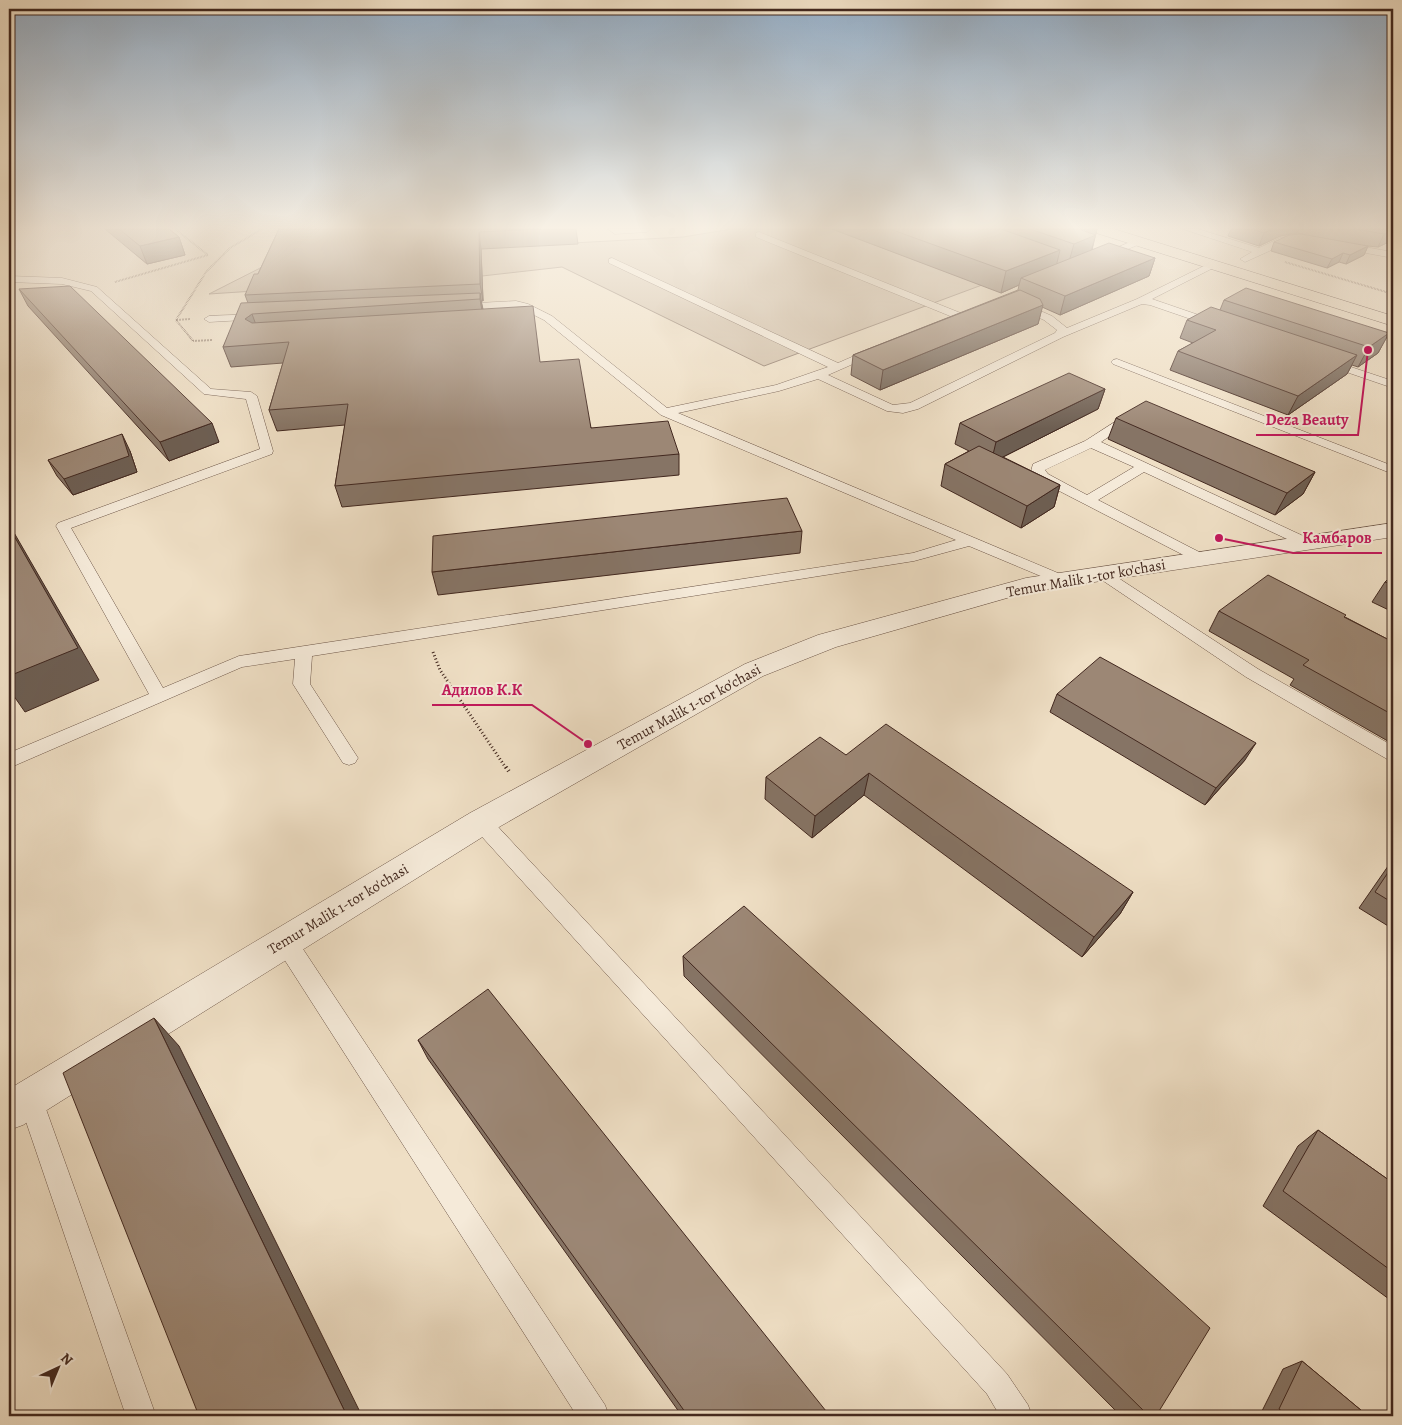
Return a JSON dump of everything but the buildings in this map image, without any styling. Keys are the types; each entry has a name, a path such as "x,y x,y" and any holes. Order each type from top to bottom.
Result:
{"main road":[{"path":"1311,296 1393,321"}],"street":[{"name":"Temur Malik 1-tor ko'chasi","path":"19,1104 481,822 754,670 789,654 827,640 1026,585 1101,572 1390,533"}],"lane":[{"path":"101,296 208,392 251,396 267,452 62,526 160,696"},
{"path":"686,296 838,367"},
{"path":"914,296 964,315 942,323"},
{"path":"819,375 892,408 903,409 914,406 1059,335 1153,296"},
{"path":"1142,301 1151,302 1226,328"},
{"path":"1013,302 1049,318 1059,325 1063,329 1059,335"},
{"path":"447,308 516,304 524,306 548,318 665,412 1060,579"},
{"path":"209,319 268,316"},
{"path":"528,319 548,318"},
{"path":"665,412 780,388 819,375 882,347"},
{"path":"1319,360 1393,385"},
{"path":"1117,362 1393,470"},
{"path":"1133,414 1089,444 1038,468 1038,471 1043,477 1202,559"},
{"path":"1089,444 1108,449 1309,544"},
{"path":"1088,500 1144,466"},
{"path":"9,761 239,662 914,557 970,541"},
{"path":"1101,572 1252,673 1393,754"},
{"path":"304,651 301,684 349,758"},
{"path":"481,822 991,1377 1017,1416"},
{"path":"285,941 594,1416"},
{"path":"19,1104 141,1416"}],"path":[{"path":"440,670 526,797"}],"shaded area":[{"path":"620,296 954,296 764,366"}],"place":[{"name":"Deza Beauty","path":"1368,350"},
{"name":"Камбаров","path":"1219,538"},
{"name":"Адилов К.К","path":"588,744"}]}
